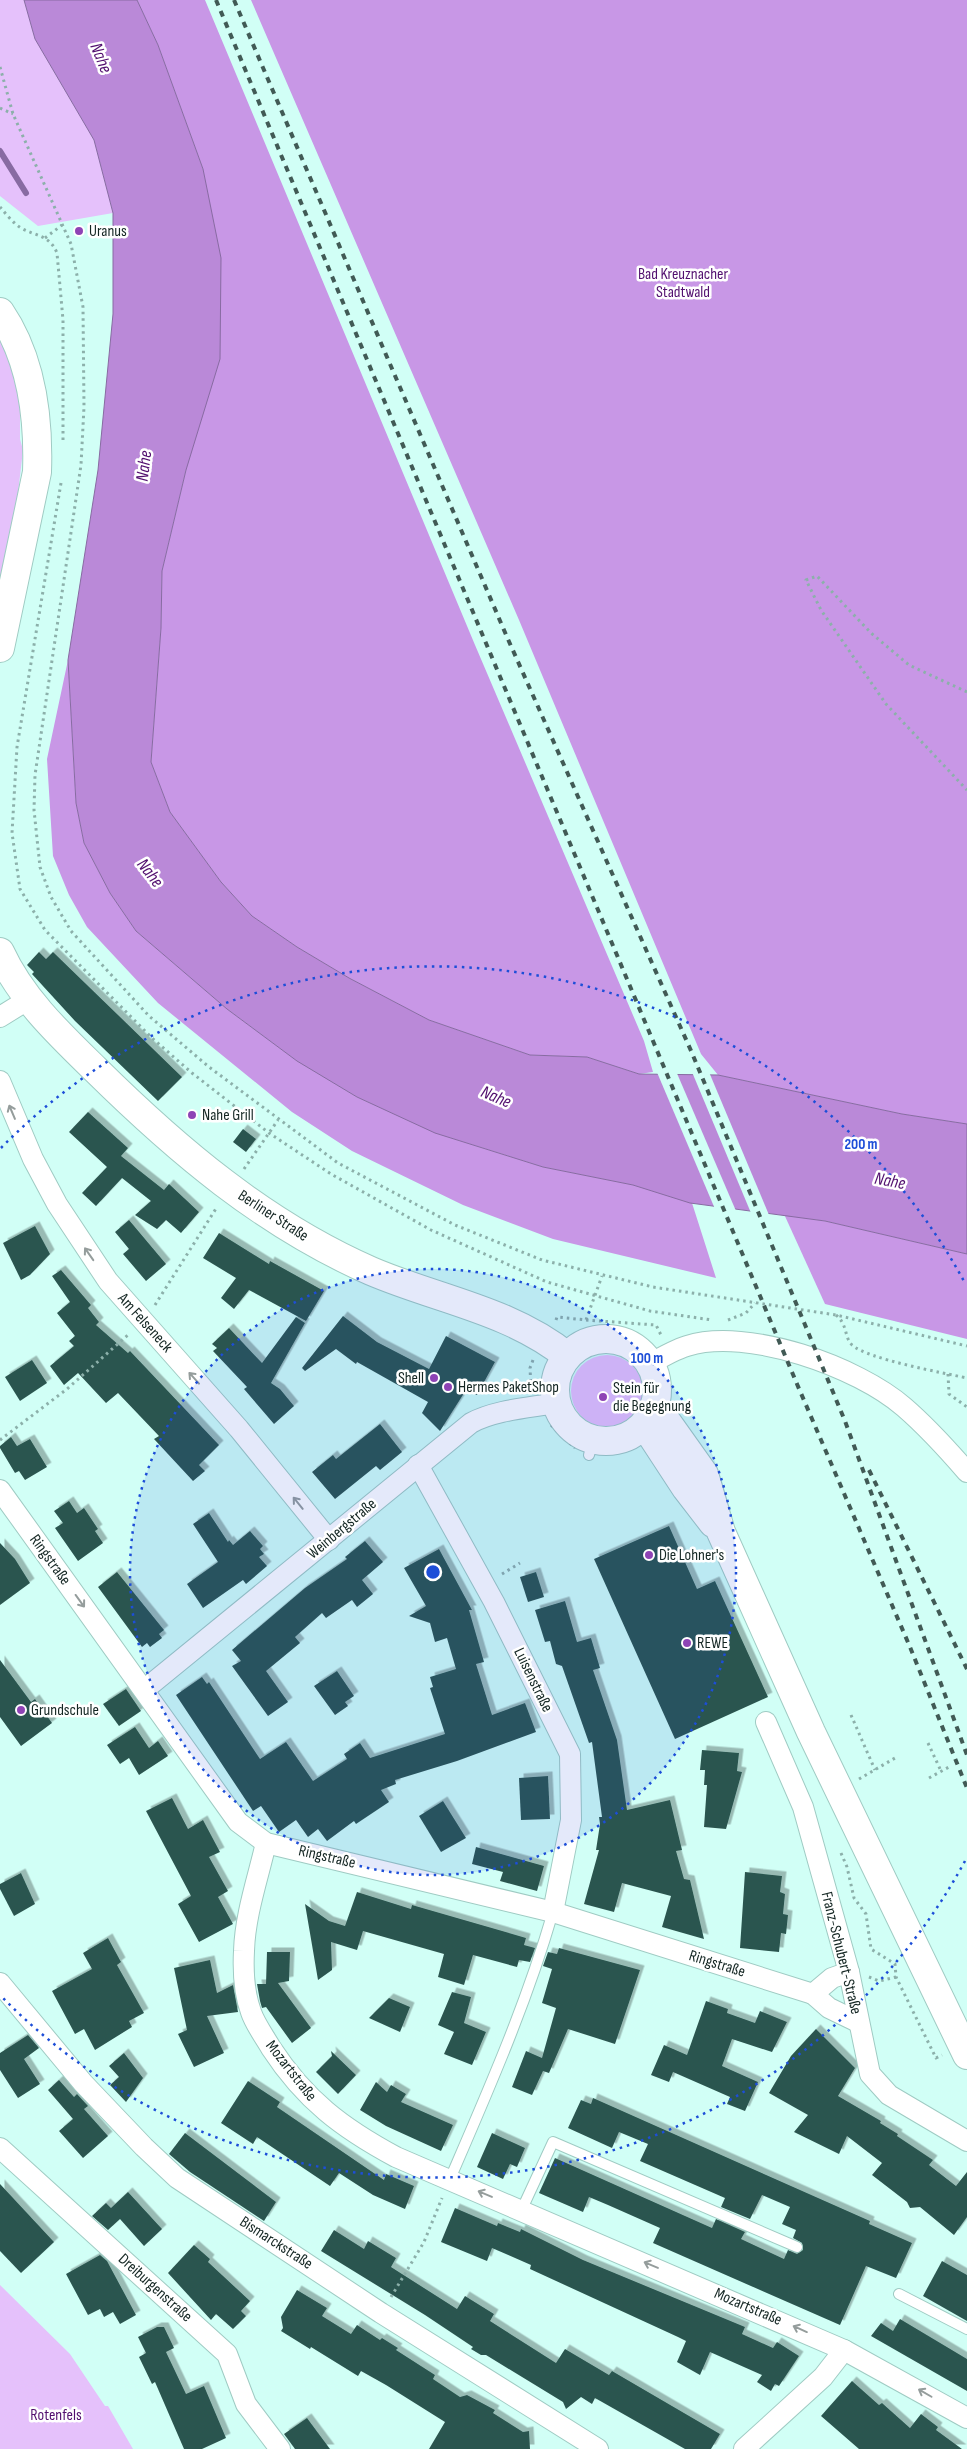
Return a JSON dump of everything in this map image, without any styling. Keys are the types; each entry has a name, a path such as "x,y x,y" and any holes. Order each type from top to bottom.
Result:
{"main road":[{"path":"0,312 19,345 27,371 37,417 38,443 37,472 0,648"},
{"name":"Berliner Straße","path":"0,952 7,967 29,999 76,1050 150,1122 230,1188 290,1229 346,1260 374,1272 478,1308 544,1339 567,1356"},
{"path":"610,1339 632,1346 660,1359 657,1386 645,1427 629,1436 591,1447 561,1416 556,1404 556,1378 567,1356 587,1342 610,1339"},
{"path":"645,1427 704,1474 721,1532 811,1732 967,2055"}],"street":[{"path":"0,1017 29,999"},
{"name":"Am Felseneck","path":"0,1081 33,1159 57,1204 108,1281 239,1429 329,1540"},
{"path":"660,1359 689,1345 725,1341 777,1348 831,1364 876,1387 903,1406 967,1472"},
{"name":"Weinbergstraße","path":"144,1690 418,1465 480,1418 556,1404"},
{"name":"Luisenstraße","path":"418,1465 494,1602 570,1754 571,1820 553,1912"},
{"name":"Ringstraße","path":"0,1490 238,1822 266,1843 553,1912 813,1994 829,2008 858,2022"},
{"name":"Franz-Schubert-Straße","path":"766,1722 803,1807 849,1972 870,2074 889,2095 967,2141"},
{"name":"Mozartstraße","path":"266,1843 244,1949 244,1977 250,2011 280,2062 303,2090 328,2115 365,2140 396,2157 522,2209 844,2350 967,2418"},
{"path":"813,1994 832,1978 849,1972"},
{"name":"Bismarckstraße","path":"0,1983 83,2083 144,2147 177,2178 381,2313 598,2449"},
{"name":"Dreiburgenstraße","path":"0,2148 227,2354 246,2404 280,2449"},
{"path":"744,2449 823,2377 844,2350"}],"lane":[{"path":"450,2179 512,2036 536,1971 553,1912"},
{"path":"522,2209 553,2142 797,2247"},
{"path":"899,2294 967,2330"}],"path":[{"path":"0,67 13,114 71,244 83,307 84,407 81,466 37,751 34,810 40,867 50,896 71,931 148,1016 209,1067 278,1120 338,1164 455,1225 542,1260 602,1276 836,1315 967,1346"},
{"path":"0,108 13,114"},
{"path":"0,207 20,227 45,238 53,244 57,253 63,320 62,448"},
{"path":"45,238 62,225"},
{"path":"61,477 17,747 12,832 20,888 45,930 152,1038 192,1073 269,1133 331,1174 431,1230 547,1282 650,1311 715,1321"},
{"path":"967,692 909,665 871,633 817,576 806,580 821,610 886,704 967,790"},
{"path":"257,1151 278,1120"},
{"path":"0,1440 67,1389 142,1321 230,1188"},
{"path":"595,1295 602,1276"},
{"path":"724,1320 733,1320 746,1313 756,1302"},
{"path":"836,1315 844,1322 847,1336 853,1345 890,1360 967,1378"},
{"path":"586,1320 656,1325 660,1359"},
{"path":"948,1374 949,1394 967,1407"},
{"path":"591,1447 633,1448 645,1427"},
{"path":"495,1578 520,1563"},
{"path":"851,1715 875,1770"},
{"path":"928,1743 941,1771"},
{"path":"856,1780 894,1758"},
{"path":"929,1778 950,1767"},
{"path":"840,1850 847,1867 854,1898 866,1914 871,1949 895,1964 896,1977 936,2058"},
{"path":"381,2313 424,2242 450,2179"}],"green space":[{"path":"0,0 24,0 35,39 94,140 113,213 38,226 0,196"},
{"path":"137,0 205,0 475,645 644,1041 653,1072 639,1074 587,1057 530,1055 429,1020 349,978 297,947 252,916 221,882 170,812 151,762 161,628 162,571 186,470 203,169 158,45"},
{"name":"Bad Kreuznacher Stadtwald","path":"251,0 967,0 967,1124 902,1114 718,1075 701,1054 519,620"},
{"path":"0,335 20,384 20,439 23,450 15,519 0,601"},
{"path":"68,660 76,803 84,843 110,893 136,931 227,1009 296,1060 357,1097 437,1133 543,1167 634,1185 692,1203 716,1278 553,1239 463,1205 352,1151 292,1112 158,1003 87,927 69,895 53,856 47,759"},
{"path":"784,1214 825,1221 967,1254 967,1339 825,1304"},
{"path":"607,1355 627,1361 637,1371 643,1391 637,1411 627,1421 607,1427 587,1421 577,1411 571,1391 577,1371 587,1361"},
{"name":"Rotenfels","path":"0,2285 70,2354 105,2406 108,2406 133,2449 0,2449"}],"water":[{"name":"Nahe","path":"24,0 137,0 158,45 203,169 221,258 220,359 186,470 162,571 161,628 151,762 170,812 221,882 252,916 297,947 349,978 429,1020 530,1055 587,1057 639,1074 718,1075 902,1114 967,1124 967,1254 825,1221 690,1203 633,1185 543,1167 435,1133 357,1097 297,1061 227,1009 136,931 110,893 84,843 76,803 68,660 98,470 113,314 113,213 94,140 35,39"}],"pier":[{"path":"656,1070 676,1071 736,1211 715,1209"},
{"path":"692,1072 709,1072 769,1215 751,1213"}],"building":[{"path":"39,952 46,959 53,952 182,1077 158,1101 75,1021 32,974 34,972 27,965"},
{"path":"88,1112 128,1148 121,1156 164,1190 169,1184 199,1212 181,1233 166,1220 157,1229 135,1215 151,1201 122,1178 96,1206 82,1193 107,1167 69,1132"},
{"path":"243,1129 256,1139 246,1152 233,1142"},
{"path":"129,1220 166,1264 146,1281 123,1254 129,1249 115,1232"},
{"path":"35,1226 50,1254 30,1275 21,1280 3,1243"},
{"path":"219,1233 269,1264 270,1261 324,1291 306,1321 249,1290 234,1309 221,1298 236,1278 203,1258"},
{"path":"61,1270 91,1305 88,1308 99,1322 96,1325 128,1353 130,1351 219,1445 199,1465 205,1471 193,1481 154,1439 159,1436 118,1393 106,1403 78,1373 64,1385 50,1366 74,1346 69,1341 75,1336 57,1313 70,1302 52,1276"},
{"path":"343,1316 377,1342 429,1369 446,1336 495,1362 477,1395 466,1390 440,1431 422,1413 428,1402 357,1362 356,1364 336,1349 305,1371 302,1368"},
{"path":"296,1317 305,1323 271,1383 280,1389 294,1406 274,1424 244,1389 247,1387 213,1351 217,1348 212,1344 229,1328 262,1363"},
{"path":"32,1360 47,1383 20,1401 5,1377"},
{"path":"380,1424 402,1452 380,1470 376,1466 335,1499 312,1472 333,1455 336,1459"},
{"path":"11,1437 17,1446 30,1439 47,1467 25,1480 19,1471 15,1473 0,1448"},
{"path":"69,1501 77,1513 84,1508 98,1529 95,1531 103,1543 78,1561 55,1528 63,1523 54,1511"},
{"path":"209,1513 228,1542 229,1540 233,1545 250,1531 263,1546 260,1549 264,1554 259,1557 267,1566 246,1584 243,1580 203,1608 187,1584 218,1562 193,1524"},
{"name":"REWE","path":"669,1526 697,1589 715,1581 768,1697 675,1739 594,1559"},
{"path":"365,1541 383,1562 362,1580 373,1594 357,1607 352,1600 326,1618 322,1613 295,1637 300,1643 266,1671 288,1702 268,1716 232,1666 241,1661 232,1650 305,1588 347,1559 345,1557"},
{"path":"0,1543 15,1559 30,1583 0,1605"},
{"path":"439,1549 472,1610 469,1610 484,1662 476,1664 492,1715 525,1703 536,1732 457,1761 395,1780 396,1784 381,1790 389,1802 356,1824 354,1821 327,1841 318,1829 308,1837 296,1820 279,1832 261,1806 253,1811 176,1695 202,1677 207,1684 209,1682 260,1759 286,1742 313,1781 347,1759 344,1754 360,1743 370,1758 445,1734 430,1688 433,1687 430,1677 456,1669 447,1638 435,1642 430,1623 409,1616 426,1606 404,1568"},
{"path":"117,1572 164,1630 159,1634 162,1638 150,1647 147,1643 142,1647 98,1587"},
{"path":"536,1572 544,1597 528,1602 520,1577"},
{"path":"565,1601 577,1642 591,1638 600,1668 593,1670 617,1740 627,1810 670,1800 682,1850 676,1851 684,1879 690,1880 704,1939 662,1927 671,1896 622,1883 614,1912 584,1904 599,1850 596,1850 600,1824 599,1817 602,1817 592,1742 589,1743 562,1666 556,1664 550,1641 545,1642 535,1610"},
{"name":"Grundschule","path":"0,1660 31,1702 35,1699 52,1723 21,1746 0,1717"},
{"path":"337,1671 354,1696 345,1702 348,1706 335,1715 314,1686"},
{"path":"126,1689 141,1711 119,1726 103,1704"},
{"path":"135,1727 149,1748 158,1741 168,1756 139,1775 129,1758 120,1764 107,1745"},
{"path":"702,1750 739,1753 737,1771 742,1772 726,1829 704,1827 707,1785 704,1785 705,1770 700,1770"},
{"path":"548,1776 550,1819 521,1820 519,1778"},
{"path":"172,1798 188,1829 203,1820 220,1852 209,1857 228,1891 218,1897 233,1924 199,1942 178,1904 191,1896 146,1811"},
{"path":"443,1801 466,1838 441,1852 419,1816"},
{"path":"476,1847 544,1866 537,1891 500,1881 503,1872 472,1864"},
{"path":"745,1872 782,1876 780,1892 785,1894 783,1914 788,1915 786,1934 781,1933 779,1952 740,1948"},
{"path":"21,1873 35,1904 14,1916 0,1889 0,1884"},
{"path":"357,1892 411,1909 412,1905 526,1938 524,1945 535,1948 530,1962 519,1960 517,1967 473,1955 464,1985 438,1977 444,1954 363,1931 357,1950 331,1942 332,1970 318,1980 305,1904 329,1921 345,1926"},
{"path":"108,1938 121,1962 117,1965 144,2013 129,2021 132,2027 95,2050 84,2029 75,2034 52,1991 92,1969 83,1953"},
{"path":"559,1948 640,1970 615,2044 568,2029 549,2073 543,2071 532,2095 512,2087 526,2051 542,2058 556,2008 542,2003 552,1969 543,1966 548,1952 557,1954"},
{"path":"267,1952 290,1952 289,1981 278,1983 311,2028 292,2043 266,2007 262,2008 260,2001 257,1984 266,1984"},
{"path":"210,1960 217,1993 233,1985 238,2012 207,2016 224,2053 194,2067 178,2034 187,2030 174,1968"},
{"path":"452,1992 471,1997 464,2023 486,2032 472,2065 444,2054 454,2032 438,2025"},
{"path":"389,1998 410,2007 400,2032 369,2018"},
{"path":"706,2001 728,2009 727,2013 755,2023 760,2011 787,2022 772,2052 732,2039 722,2066 758,2082 745,2111 727,2104 730,2097 673,2072 669,2082 651,2075 664,2045 687,2055"},
{"path":"816,2029 855,2068 838,2096 881,2121 880,2123 898,2134 897,2136 933,2160 929,2165 956,2186 967,2172 967,2217 954,2235 920,2207 910,2208 907,2202 872,2175 882,2163 847,2136 839,2154 794,2132 808,2115 769,2093 791,2056"},
{"path":"28,2035 39,2048 24,2059 40,2084 18,2098 0,2070 0,2053"},
{"path":"331,2051 356,2075 338,2094 316,2072 332,2056"},
{"path":"124,2053 143,2078 126,2102 110,2085 119,2077 109,2066"},
{"path":"59,2080 74,2097 77,2094 88,2106 84,2109 108,2136 83,2158 59,2131 73,2119 48,2090"},
{"path":"248,2081 280,2102 277,2107 384,2180 386,2174 414,2186 405,2209 373,2195 339,2173 330,2186 257,2137 253,2144 221,2123"},
{"path":"376,2082 387,2092 391,2085 406,2094 401,2102 453,2125 441,2151 386,2126 360,2110"},
{"path":"593,2098 870,2221 869,2224 912,2243 896,2278 866,2266 840,2325 653,2243 660,2228 608,2205 589,2197 583,2212 539,2193 555,2158 712,2228 716,2219 745,2232 741,2239 784,2259 788,2250 797,2254 803,2250 802,2243 793,2238 796,2230 782,2224 790,2207 762,2195 750,2219 721,2207 725,2198 640,2161 648,2144 619,2132 612,2148 568,2128 581,2100 591,2104"},
{"path":"185,2133 276,2202 264,2221 190,2172 169,2154"},
{"path":"492,2133 525,2148 517,2167 510,2164 503,2179 477,2167"},
{"path":"0,2184 54,2242 21,2273 0,2251"},
{"path":"128,2192 162,2229 144,2246 120,2219 108,2230 92,2216 106,2203 111,2208"},
{"path":"455,2208 497,2226 498,2223 520,2232 521,2229 583,2260 745,2327 742,2334 773,2348 777,2342 799,2356 779,2386 775,2384 771,2391 757,2382 762,2375 710,2352 700,2375 677,2362 686,2341 530,2269 531,2265 492,2248 487,2261 441,2242"},
{"path":"334,2230 364,2249 368,2241 396,2258 391,2267 457,2309 465,2296 494,2314 490,2321 556,2363 565,2349 609,2375 612,2371 720,2434 711,2449 685,2449 595,2398 592,2404 581,2397 566,2409 563,2402 486,2355 481,2355 471,2349 473,2347 425,2315 321,2251"},
{"path":"194,2245 210,2259 208,2262 250,2301 241,2311 246,2316 233,2329 216,2314 211,2320 168,2273"},
{"path":"100,2255 107,2261 136,2315 120,2324 113,2312 104,2317 100,2309 88,2315 66,2274"},
{"path":"942,2261 967,2275 967,2321 923,2296"},
{"path":"297,2290 327,2308 322,2316 351,2334 357,2325 380,2340 382,2338 398,2348 396,2350 435,2375 433,2379 460,2397 467,2395 495,2410 493,2413 523,2432 529,2431 530,2449 429,2449 445,2422 361,2371 358,2376 281,2331 283,2328 281,2317"},
{"path":"900,2319 967,2359 967,2391 871,2336 881,2323 893,2331"},
{"path":"157,2327 164,2327 174,2348 166,2352 186,2394 204,2386 226,2438 202,2449 184,2449 155,2382 152,2384 139,2357 146,2353 138,2337"},
{"path":"852,2381 879,2405 882,2403 910,2428 921,2414 938,2427 936,2430 962,2449 859,2449 821,2416"},
{"path":"307,2418 330,2449 295,2449 284,2434"}],"waterway":[{"path":"0,151 26,193"}],"railway":[{"path":"216,0 797,1384 910,1647 967,1788"},
{"path":"234,0 507,637 692,1053 845,1421 967,1755"},
{"path":"869,1470 967,1669"}],"place":[{"name":"Uranus","path":"79,231"},
{"name":"Nahe Grill","path":"192,1115"},
{"name":"Shell","path":"434,1378"},
{"name":"Hermes PaketShop","path":"448,1387"},
{"name":"Stein für die Begegnung","path":"603,1397"},
{"name":"Die Lohner's","path":"649,1555"},
{"name":"REWE","path":"687,1643"},
{"name":"Grundschule","path":"21,1710"}]}
